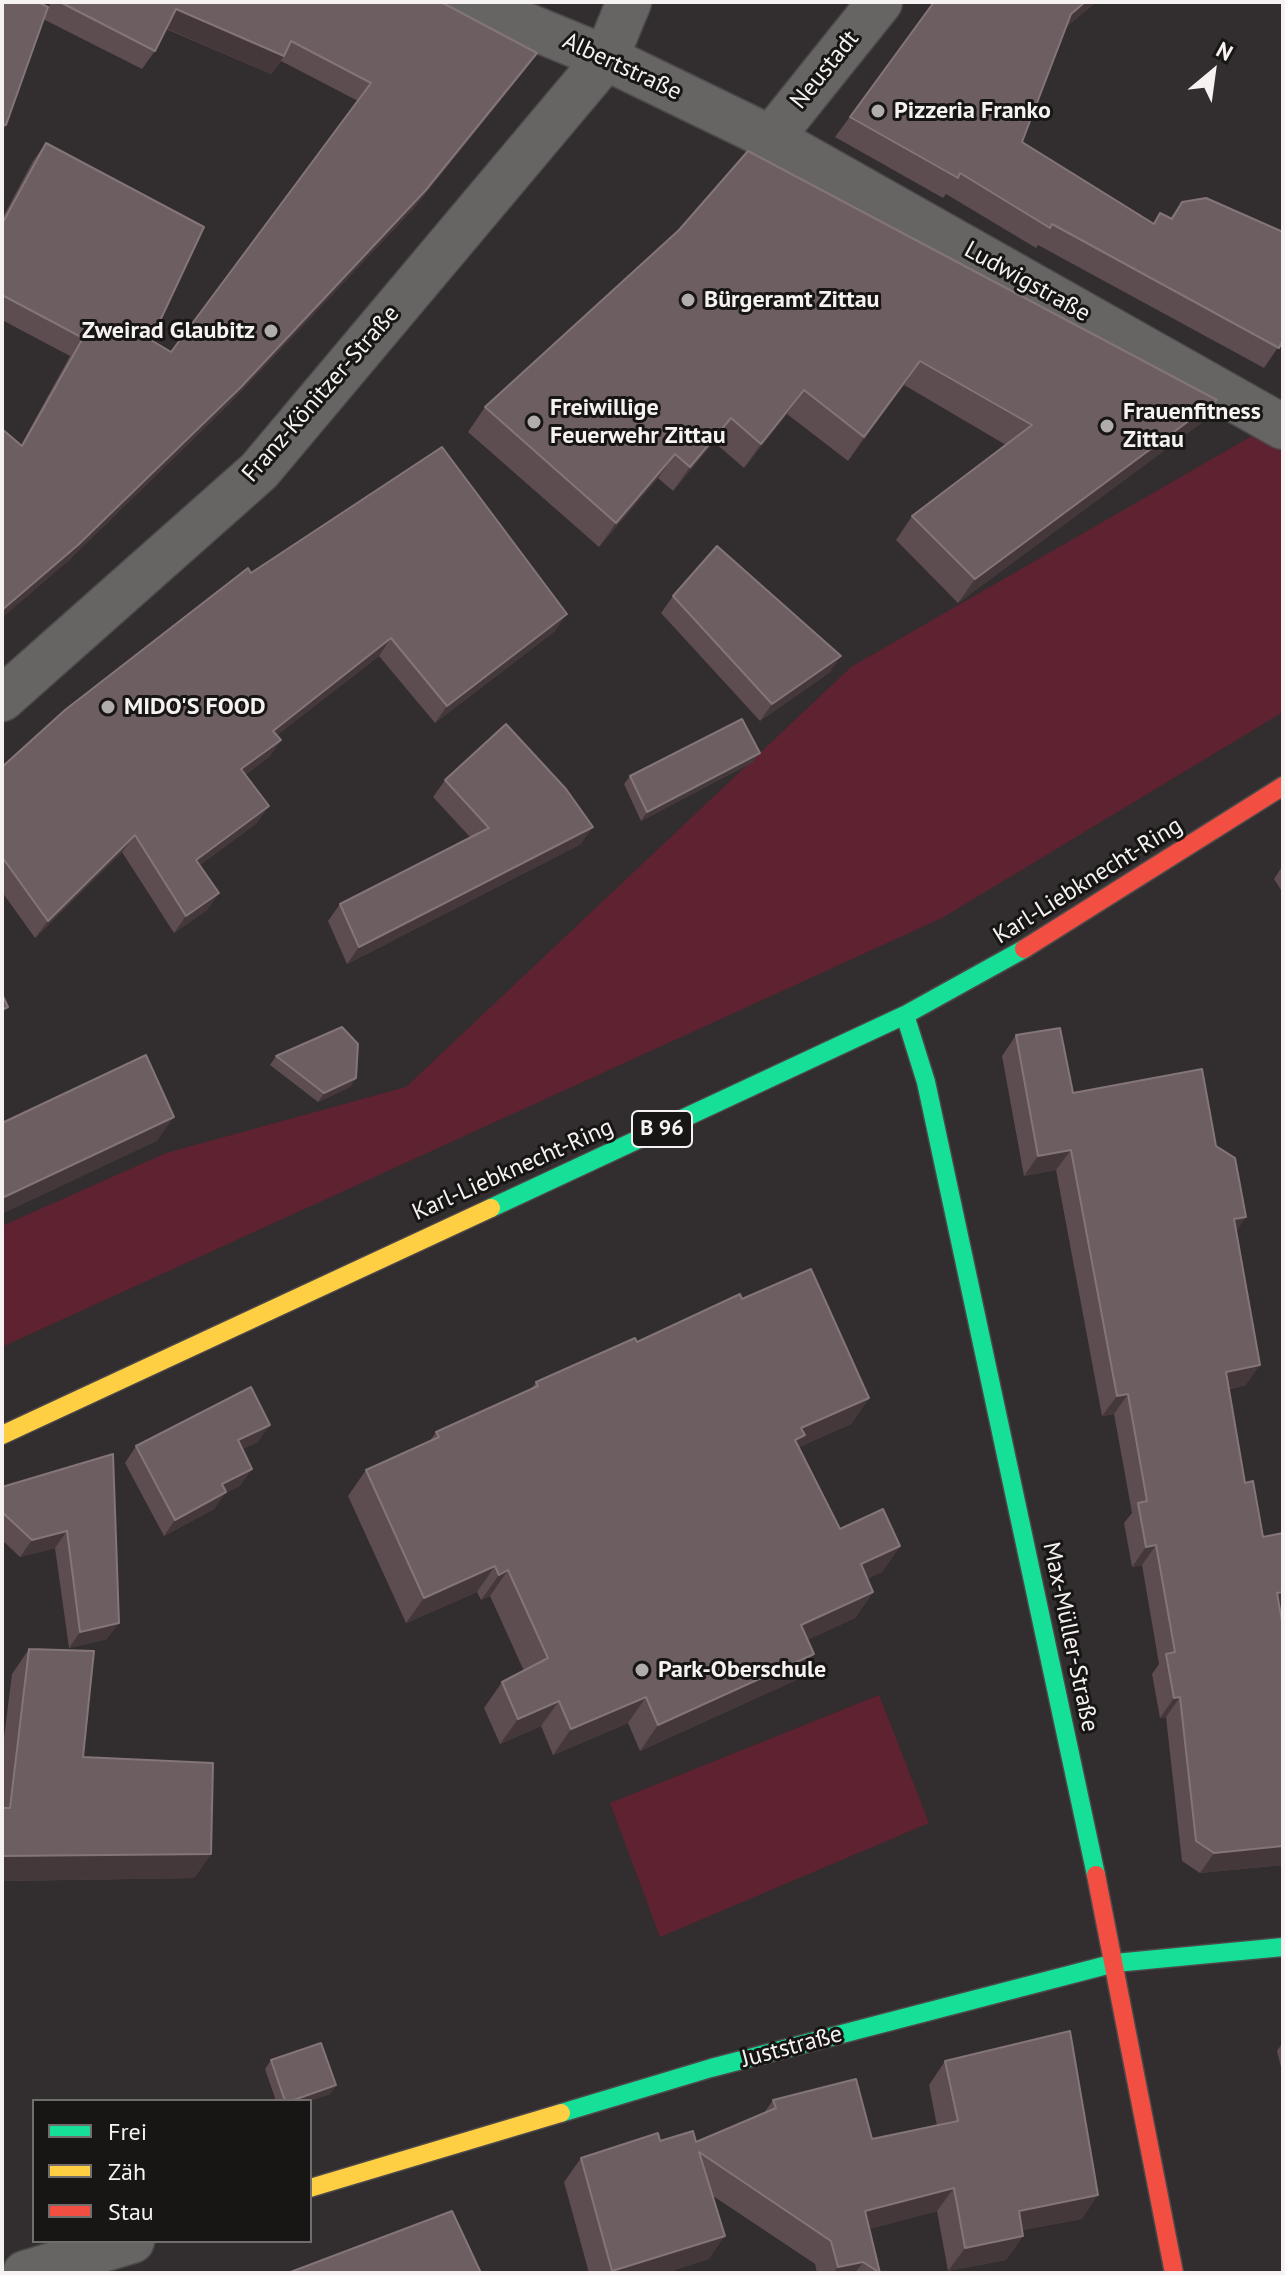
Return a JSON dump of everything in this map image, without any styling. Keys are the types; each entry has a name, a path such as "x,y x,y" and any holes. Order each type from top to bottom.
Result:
{"street":[{"name":"Albertstraße","path":"470,2 606,58 771,138"},
{"path":"606,58 629,2"},
{"name":"Neustadt","path":"771,138 880,2"},
{"name":"Franz-Könitzer-Straße","path":"2,699 259,471 606,58"},
{"name":"Ludwigstraße","path":"771,138 1283,427"},
{"name":"Karl-Liebknecht-Ring","path":"2,1435 905,1015 1066,926 1283,786"},
{"name":"Max-Müller-Straße","path":"905,1015 926,1082 1115,1963 1174,2273"},
{"name":"Juststraße","path":"312,2187 711,2068 1115,1963 1283,1947"},
{"path":"25,2273 125,2243"}],"shaded area":[{"path":"1264,429 1283,442 1283,712 942,918 2,1347 2,1226 166,1153 406,1087 851,667"},
{"path":"879,1695 929,1823 660,1937 610,1803"}],"building":[{"path":"2,2 37,2 48,7 6,125 2,124"},
{"path":"60,2 441,2 537,53 425,191 241,387 78,545 2,610 2,429 22,446 83,338 2,295 2,224 46,143 204,227 151,340 171,352 371,83 291,41 284,56 176,9 155,51"},
{"path":"934,2 1085,2 1071,14 1022,142 1154,224 1160,213 1172,219 1182,202 1206,198 1283,232 1283,340 1279,348 1052,224 1050,228 960,173 958,178 850,117"},
{"path":"748,151 1217,400 975,579 912,516 1032,425 920,361 864,437 804,390 761,444 731,418 690,467 675,454 616,523 485,407 679,230"},
{"path":"442,447 567,614 447,706 391,638 273,731 281,740 241,769 269,806 196,860 219,893 186,916 135,835 48,921 2,857 2,767 65,710 248,568 251,573"},
{"path":"717,546 841,656 772,704 673,596"},
{"path":"742,719 760,753 647,812 630,776"},
{"path":"506,724 566,789 593,827 359,947 340,904 489,828 445,780"},
{"path":"2,994 8,1007 2,1010"},
{"path":"342,1027 358,1044 356,1078 324,1093 276,1056"},
{"path":"1060,1028 1073,1093 1202,1069 1216,1146 1235,1158 1246,1217 1234,1219 1260,1365 1226,1372 1245,1483 1253,1481 1263,1537 1283,1533 1283,1592 1277,1593 1283,1627 1283,1846 1214,1853 1196,1841 1180,1697 1174,1698 1166,1654 1175,1652 1156,1545 1146,1547 1138,1503 1147,1501 1128,1394 1117,1396 1071,1150 1038,1156 1016,1035"},
{"path":"146,1055 174,1117 2,1198 2,1123"},
{"path":"811,1269 869,1398 801,1428 805,1435 795,1440 840,1529 883,1509 900,1546 861,1564 873,1592 801,1625 814,1654 658,1725 646,1697 571,1729 559,1701 518,1719 502,1682 548,1658 508,1570 499,1575 495,1566 424,1598 366,1470 439,1437 436,1432 538,1386 536,1382 635,1338 637,1342 740,1294 742,1299"},
{"path":"251,1387 270,1425 238,1440 252,1469 222,1484 226,1492 175,1520 136,1446"},
{"path":"113,1454 119,1623 80,1632 67,1531 32,1540 2,1512 2,1487"},
{"path":"29,1649 94,1651 83,1757 213,1763 211,1854 2,1856 2,1808 10,1808"},
{"path":"1070,2031 1098,2195 1019,2211 1023,2236 965,2248 954,2188 865,2211 880,2273 863,2262 838,2267 831,2241 699,2152 725,2236 612,2271 581,2158 658,2133 660,2141 693,2131 696,2142 776,2108 773,2100 856,2079 872,2139 958,2121 945,2061"},
{"path":"321,2043 336,2085 297,2099 284,2099 271,2060"},
{"path":"452,2211 481,2273 288,2273"}],"traffic: fast":[{"path":"491,1208 905,1015 1024,949"},
{"path":"905,1015 926,1082 1096,1875"},
{"path":"561,2113 711,2068 1115,1963 1283,1947"}],"traffic: slow":[{"path":"2,1435 491,1208"},
{"path":"312,2187 561,2113"}],"traffic: jam":[{"path":"1024,949 1283,786"},
{"path":"1096,1875 1174,2273"}],"place":[{"name":"Pizzeria Franko","path":"878,111"},
{"name":"Bürgeramt Zittau","path":"688,300"},
{"name":"Zweirad Glaubitz","path":"271,331"},
{"name":"Freiwillige Feuerwehr Zittau","path":"534,422"},
{"name":"Frauenfitness Zittau","path":"1107,426"},
{"name":"MIDO'S FOOD","path":"108,707"},
{"name":"Park-Oberschule","path":"642,1670"}]}
